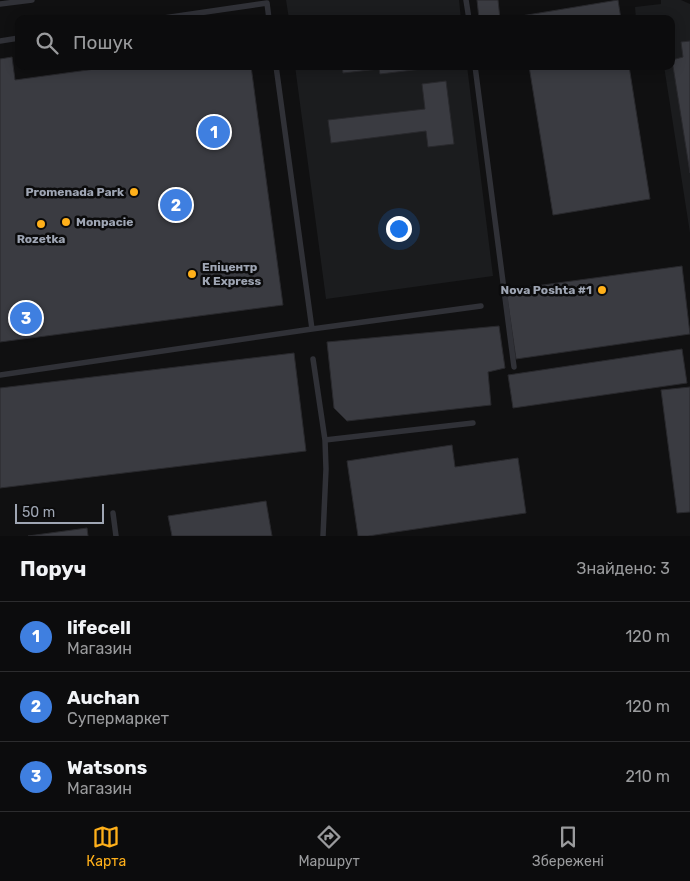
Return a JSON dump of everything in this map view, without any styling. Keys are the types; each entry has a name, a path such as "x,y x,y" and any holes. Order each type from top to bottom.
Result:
{"lane":[{"path":"0,4 32,0"},
{"path":"466,0 468,15"},
{"path":"183,15 267,2 269,15"},
{"path":"0,41 15,39"},
{"path":"277,70 312,330"},
{"path":"476,70 514,368"},
{"path":"0,375 481,306"},
{"path":"313,359 325,440 326,468 323,536"},
{"path":"325,440 473,423"},
{"path":"113,513 116,536"}],"shaded area":[{"path":"286,0 459,0 461,15 288,15"},
{"path":"661,0 681,0 690,4 690,233 665,70 675,70 675,15 636,15 635,7 661,4"},
{"path":"296,70 467,70 493,276 326,299"}],"building":[{"path":"477,0 498,0 500,15 479,15"},
{"path":"618,0 620,15 527,15"},
{"path":"690,41 690,173 674,70 675,59 683,57 681,42"},
{"name":"Promenada Park","path":"12,57 15,80 88,70 252,70 283,305 0,342 0,59"},
{"path":"343,70 370,70 343,73"},
{"path":"379,70 414,70 380,74"},
{"path":"530,70 630,70 650,199 553,215"},
{"path":"446,81 454,144 428,147 426,131 331,143 328,120 425,109 422,84"},
{"path":"682,266 690,334 516,359 506,290"},
{"path":"499,326 505,368 488,372 491,405 347,421 334,408 327,342"},
{"path":"682,349 687,383 513,408 508,375"},
{"path":"294,353 306,451 0,488 0,388"},
{"path":"690,387 690,512 677,513 661,390"},
{"path":"452,445 455,467 518,458 526,513 358,536 347,461"},
{"path":"266,501 272,536 172,536 168,516"},
{"path":"87,528 88,536 28,536"}],"place":[{"name":"lifecell","path":"214,132"},
{"name":"Promenada Park","path":"134,192"},
{"name":"Auchan","path":"176,205"},
{"name":"Monpacie","path":"66,222"},
{"name":"Rozetka","path":"41,224"},
{"name":"Епіцентр К Express","path":"192,274"},
{"name":"Nova Poshta #1","path":"602,290"},
{"name":"Watsons","path":"26,318"}]}
